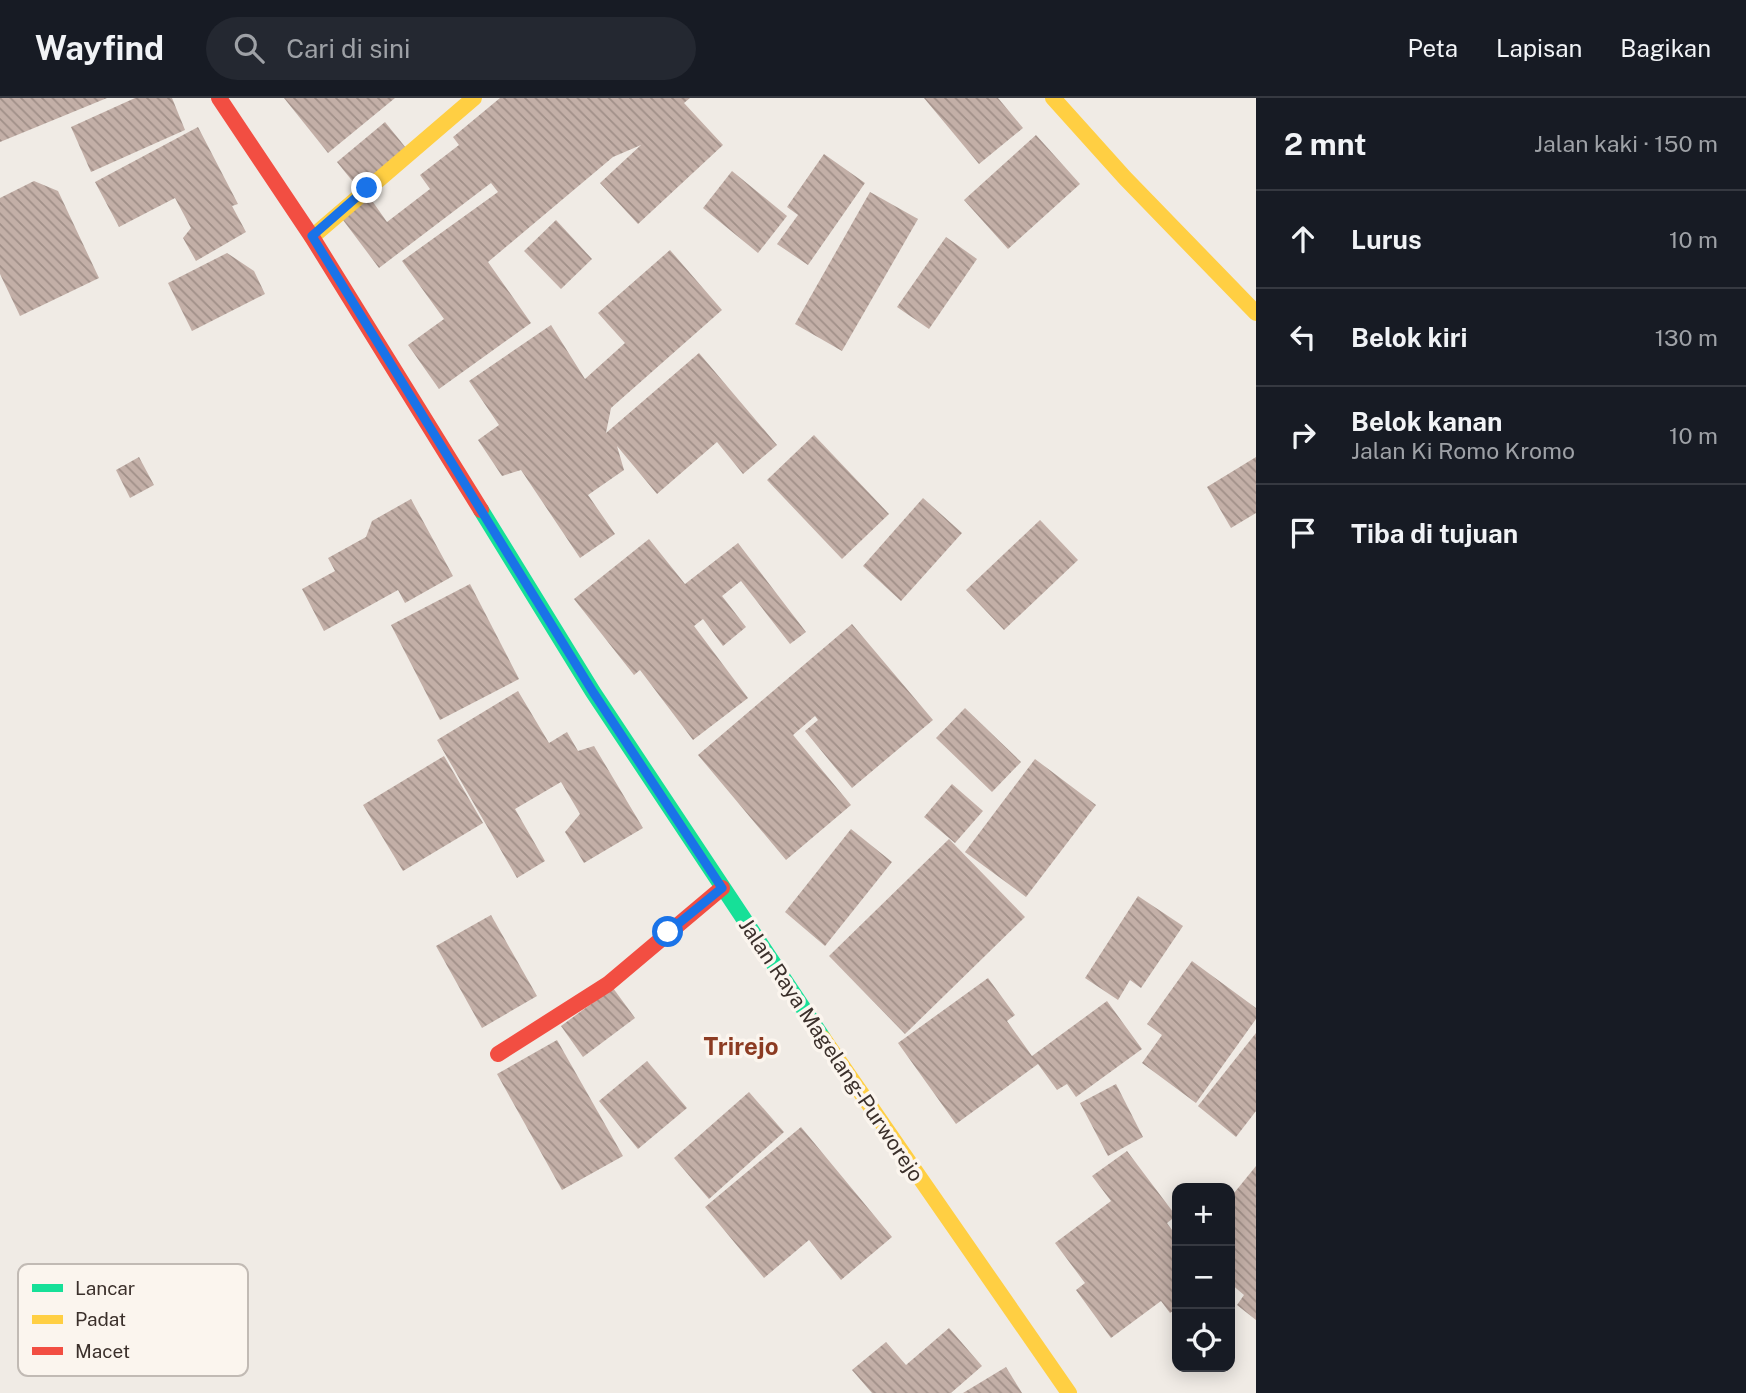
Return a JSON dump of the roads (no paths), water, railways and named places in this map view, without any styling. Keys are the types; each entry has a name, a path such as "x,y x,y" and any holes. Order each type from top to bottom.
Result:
{"main road":[{"name":"Jalan Raya Magelang-Purworejo","path":"219,98 312,236 593,692 924,1188 1069,1393"},
{"path":"312,236 474,98"},
{"path":"1053,98 1125,178 1256,313"},
{"path":"498,1054 608,984 722,888"}],"district":[{"name":"Trirejo","path":"741,1047"}]}
